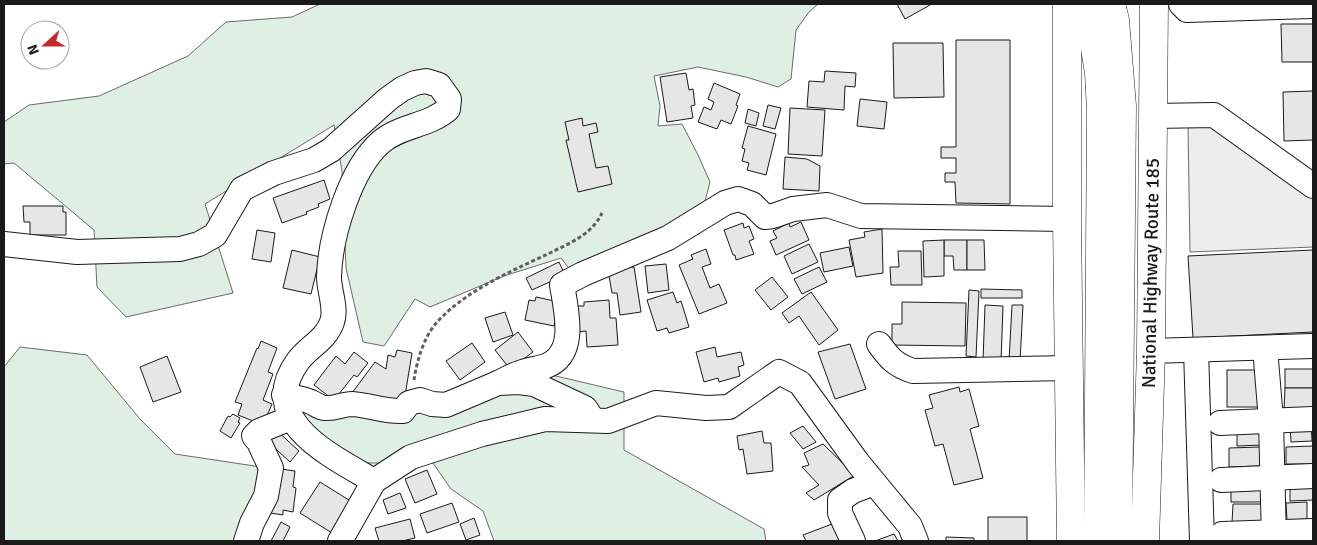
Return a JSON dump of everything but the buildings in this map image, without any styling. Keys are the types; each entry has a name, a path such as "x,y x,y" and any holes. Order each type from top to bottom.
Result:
{"highway":[{"path":"1066,4 1071,541"},
{"path":"1088,4 1098,65 1101,111 1110,294 1118,541"},
{"path":"1098,541 1110,294 1122,106 1115,20 1111,4"},
{"name":"National Highway Route 185","path":"1145,541 1151,351 1154,4"}],"street":[{"path":"1181,4 1187,10 1313,6"},
{"path":"4,244 77,252 180,248 199,244 215,235 242,189 274,173 314,160 332,150 388,98 402,89 416,83 426,82 439,85 449,99 448,109 440,116 402,128 391,135 380,143 354,177 347,194 330,263 329,284 333,320 327,333 299,359 287,376 284,395 291,418 295,424 311,441 333,457 374,481"},
{"path":"1153,116 1214,115 1313,186"},
{"path":"284,395 310,401 323,408 333,408 348,404 367,405 393,412 403,411 409,403 420,400 432,404 446,405 520,372 548,365 561,354 566,345 568,330 562,285 583,274 668,238 725,203 738,200 752,204 765,217 792,209 827,204 861,216 1067,219"},
{"path":"879,344 899,367 913,371 1069,368"},
{"path":"1151,351 1313,346"},
{"path":"1265,348 1271,420 1274,537"},
{"path":"1196,350 1212,538 1274,537 1313,531"},
{"path":"340,541 374,481 411,457 482,434 545,419 608,421 656,404 706,408 728,407 779,372 800,382 858,463 910,526 916,541"},
{"path":"498,383 534,384 585,408 594,420"},
{"path":"246,541 252,523 266,496 271,468 260,442 254,436 260,431 291,418"},
{"path":"1220,423 1313,419"},
{"path":"1221,480 1313,476"},
{"path":"853,541 840,514 840,500 853,491 874,483"}],"path":[{"path":"409,403 420,354 438,322 465,298 534,260 581,238 597,223 602,213"}],"green space":[{"path":"320,4 818,4 809,12 796,30 791,79 778,87 746,77 698,67 654,76 660,106 658,126 682,124 710,182 704,205 674,227 571,271 561,258 504,276 430,307 415,299 384,346 363,342 346,268 342,171 334,125 205,204 233,293 126,317 97,287 94,230 14,163 4,164 4,122 29,105 99,96 188,56 226,22 292,17"},
{"path":"20,347 87,355 140,419 175,454 268,468 235,541 4,541 4,367"},
{"path":"543,373 624,392 624,450 764,529 766,541 494,541 483,511 451,489 433,463 365,463 319,434 298,409 371,410"}],"shaded area":[{"path":"1215,124 1313,197 1313,247 1190,252 1188,127"}]}
